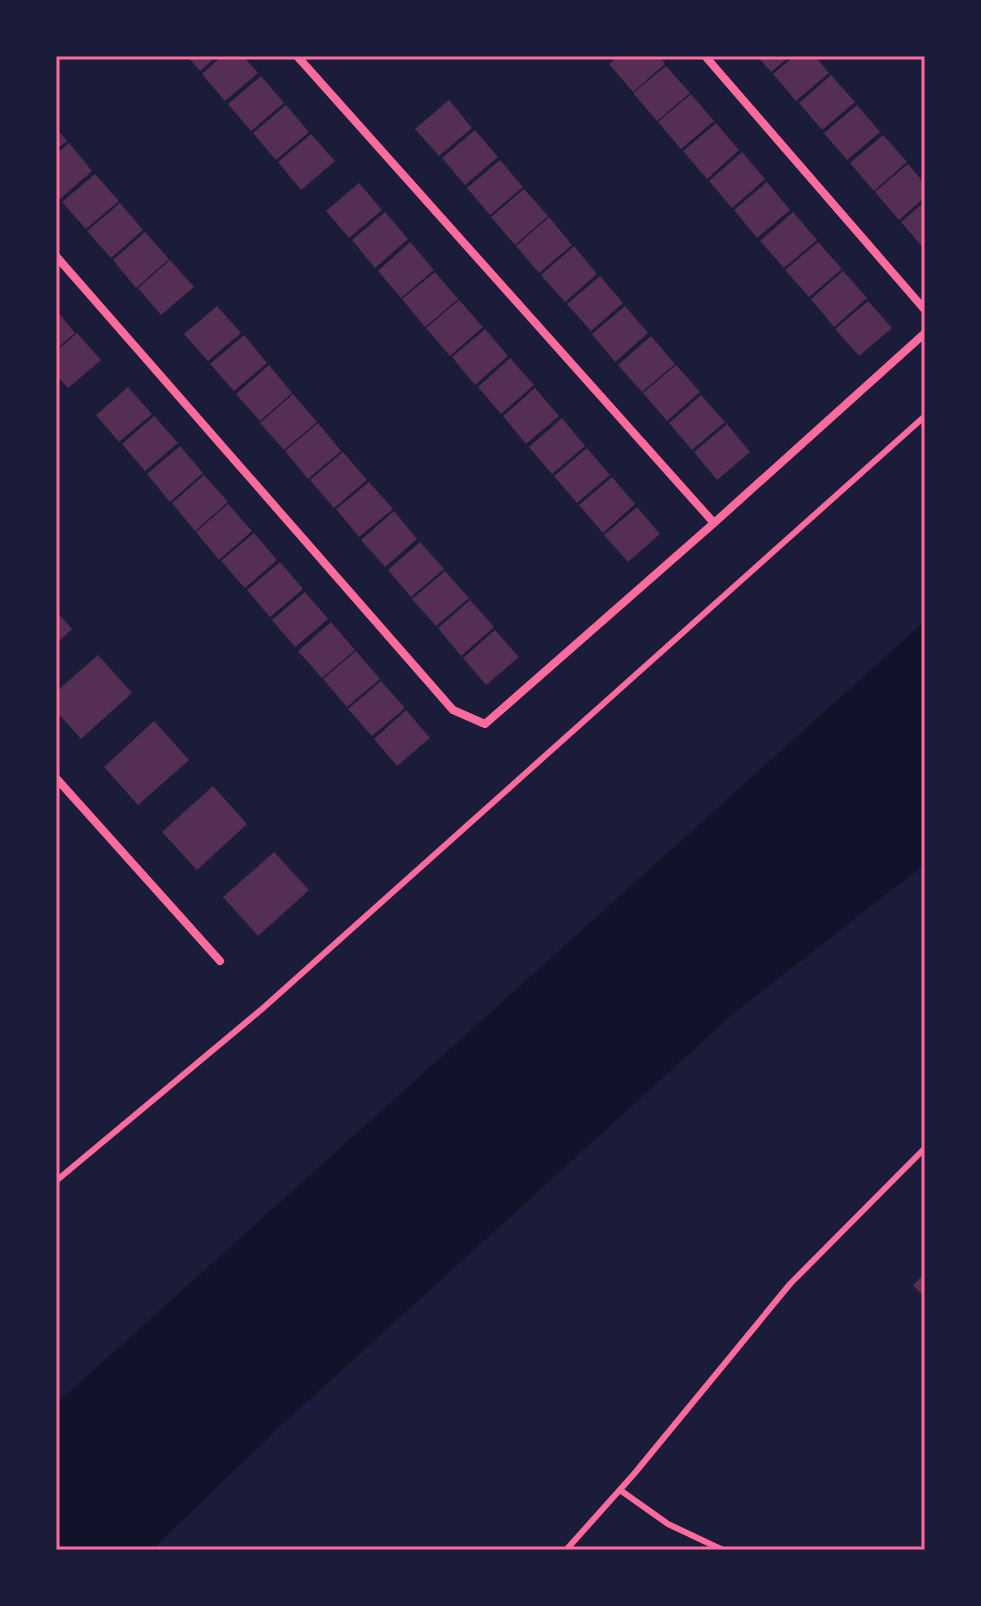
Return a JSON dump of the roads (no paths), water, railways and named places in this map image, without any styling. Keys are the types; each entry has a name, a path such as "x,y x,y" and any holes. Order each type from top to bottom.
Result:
{"street":[{"path":"297,56 714,523"},
{"path":"705,56 925,310"},
{"path":"56,256 453,710 485,724 925,333"},
{"path":"56,778 220,961"}],"lane":[{"path":"56,1181 273,999 925,416"},
{"path":"566,1550 620,1490 790,1284 925,1148"},
{"path":"620,1490 668,1524 723,1550"}]}
